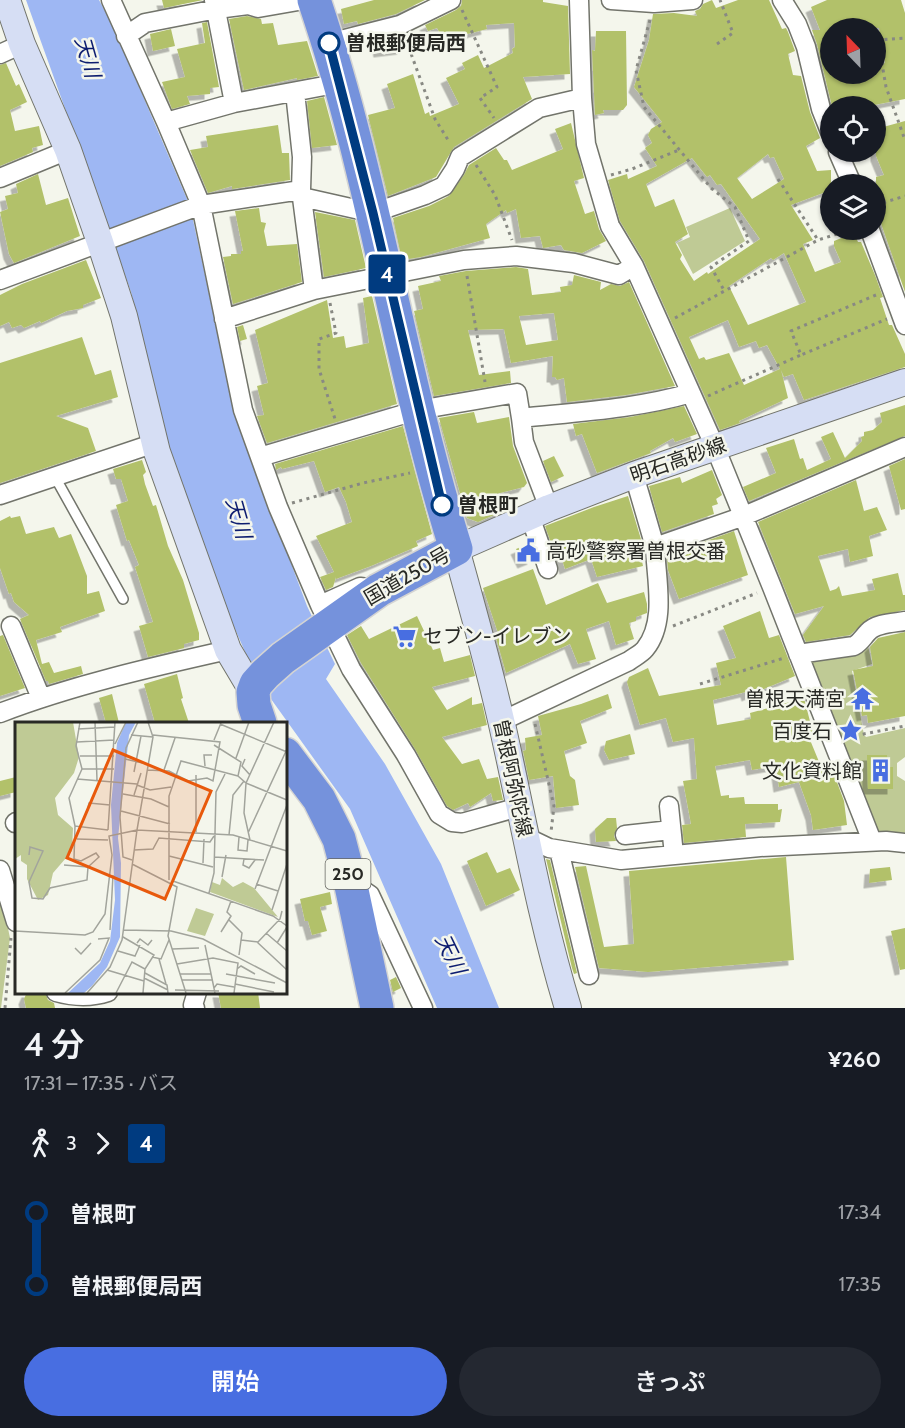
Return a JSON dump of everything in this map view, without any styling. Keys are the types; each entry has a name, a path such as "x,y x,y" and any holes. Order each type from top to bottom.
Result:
{"highway":[{"name":"国道250号","path":"254,688 325,619 456,549 418,410 373,213 340,83 314,0"},
{"path":"254,688 254,705 261,722"},
{"name":"250","path":"286,755 319,800 339,840 377,1008"}],"main road":[{"path":"6,0 11,49 68,150 124,316 155,443 228,650 254,688"},
{"name":"明石高砂線","path":"456,549 539,512 634,475 905,382"},
{"name":"曽根阿弥陀線","path":"456,549 502,721 524,836 550,950 568,1008"}],"street":[{"path":"111,0 201,206 243,410 278,507 325,619 351,669 406,755 439,814 452,822 462,823 519,807"},
{"path":"126,36 145,23 215,4 248,5 258,8 292,4 303,0"},
{"path":"329,43 400,26 451,0"},
{"path":"579,0 586,144 609,226 634,266 715,447 831,740 879,841"},
{"path":"611,0 654,3 693,0"},
{"path":"782,0 798,24 820,105"},
{"path":"215,4 234,103"},
{"path":"166,122 234,103 340,83"},
{"path":"295,92 302,157 302,194 320,289"},
{"path":"0,280 201,206 302,194 373,213 444,186 463,155 539,108 582,98"},
{"path":"0,178 68,150"},
{"path":"874,240 903,319"},
{"path":"224,319 320,289 464,260 516,256 574,262 620,275 634,266"},
{"path":"260,457 418,410 517,393 548,569"},
{"path":"521,418 618,408 693,397"},
{"path":"0,495 155,443"},
{"path":"655,547 744,516 905,447"},
{"path":"502,721 629,661 644,650 654,634 659,617 655,547 634,475"},
{"path":"798,654 854,646 875,627 905,621"},
{"path":"11,626 41,698"},
{"path":"0,713 41,698 228,650"},
{"path":"669,806 674,855"},
{"path":"625,835 671,830"},
{"path":"524,836 554,849 621,860 760,847 905,841"},
{"path":"554,849 589,975"},
{"path":"0,870 15,918"},
{"path":"350,881 370,895 423,1008"},
{"path":"60,993 76,997 105,993"}],"lane":[{"path":"55,477 123,599"}],"path":[{"path":"457,0 496,87 480,98 502,131"},
{"path":"717,44 733,33 720,0"},
{"path":"654,3 645,44 636,70 644,106 711,188 735,207 749,241 711,267 724,292"},
{"path":"400,26 435,119 495,195 509,227 516,256"},
{"path":"886,39 905,38"},
{"path":"885,84 905,140"},
{"path":"594,179 632,169 679,150"},
{"path":"660,325 818,240 778,179"},
{"path":"886,202 905,196"},
{"path":"464,260 488,398"},
{"path":"320,289 336,333 319,339 319,369 339,432"},
{"path":"801,355 791,331 892,289"},
{"path":"693,397 903,319"},
{"path":"278,507 363,483 433,469"},
{"path":"654,634 772,587"},
{"path":"700,684 798,654"},
{"path":"532,707 554,806 554,849"},
{"path":"831,740 905,726"},
{"path":"5,1008 11,926 15,922"}],"green space":[{"path":"730,208 745,241 693,274 677,243 690,237 686,227"},
{"name":"曽根天満宮","path":"868,646 872,664 852,671 864,735 866,737 905,728 905,757 897,763 897,776 905,781 905,833 889,834 875,830 808,664 813,656"},
{"path":"0,890 10,938 1,1008 0,1008"}],"water":[{"name":"天川","path":"26,0 99,0 113,26 190,206 235,414 307,606 335,664 326,679 385,764 441,864 499,1008 437,1008 350,809 271,699 264,695 231,620 167,442 131,292"}],"building":[{"path":"162,0 203,0 164,8"},
{"path":"374,0 425,0 396,14 358,24 357,21 344,24 341,9"},
{"path":"462,0 543,0 543,2 568,6 570,74 523,77 532,99 454,147 436,177 388,196 368,115 395,108 387,84 413,74 425,114 429,112 430,116 459,104 446,78 465,69 462,63 478,55 484,68 513,53 514,23 486,25 487,29 452,38 449,32 441,35 437,28 428,31 425,25 456,10 461,6"},
{"path":"712,0 716,8 738,0 769,0 782,29 786,28 795,51 788,54 793,75 801,76 810,112 820,138 806,146 817,171 831,170 831,174 820,174 820,194 791,205 813,240 803,244 815,272 841,262 834,241 857,240 861,242 883,297 880,298 889,325 892,325 905,354 905,367 804,400 793,374 784,377 781,370 788,398 739,421 740,423 720,430 644,261 620,221 608,180 627,174 628,179 657,166 645,148 652,143 648,135 651,129 662,122 634,87 649,40 653,14 674,13 697,16 695,11 703,4","holes":["768,154 770,158 774,157 784,179 752,199 737,178","692,158 707,177 710,175 717,185 721,184 760,239 694,281 680,259 682,255 675,242 688,234 674,199 655,207 646,184","784,253 806,302 748,325 729,286 771,258 773,260","728,320 739,347 756,341 759,348 767,345 780,369 744,385 729,353 706,360 704,357 699,359 689,337"]},
{"path":"827,0 901,0 905,13 905,99 886,103 886,96 830,96 827,84 886,84 886,18 820,18 820,30 811,7"},
{"path":"247,16 261,19 262,24 273,23 278,45 307,41 318,76 297,80 297,78 244,90 229,19"},
{"path":"207,22 219,87 210,88 210,94 187,96 190,104 172,109 162,82 185,77 177,49 205,43 202,23"},
{"path":"171,29 175,46 153,51 150,34"},
{"path":"812,30 820,30 820,56 817,44"},
{"path":"596,31 626,31 627,105 623,110 603,110 604,113 595,115 592,50 595,51"},
{"path":"400,37 403,49 379,52 377,42"},
{"path":"6,63 16,86 19,84 27,102 10,110 15,131 39,126 43,145 32,148 33,152 0,166 0,65"},
{"path":"324,97 337,145 312,148 307,101"},
{"path":"905,121 905,292 886,238 886,174 884,174 879,162 886,162 886,126"},
{"path":"571,123 584,178 574,181 585,214 594,211 599,229 606,241 582,253 564,250 561,245 543,248 540,236 521,238 516,209 507,213 506,210 486,224 490,238 402,260 393,218 429,206 449,196 469,165 496,148 504,160 507,160 512,170 563,149 555,129"},
{"path":"278,125 282,153 289,153 290,180 232,189 232,186 208,193 190,150 208,147 206,136"},
{"path":"38,174 46,205 68,198 80,236 14,263 9,254 0,212 8,209 5,196 18,193 16,184"},
{"path":"259,208 261,222 266,223 264,231 267,246 297,244 302,282 233,304 223,257 241,254 243,251 235,211"},
{"path":"315,212 355,220 366,268 324,277"},
{"path":"86,260 101,298 83,305 83,308 67,311 24,328 21,325 12,328 9,322 0,326 0,295 22,284"},
{"path":"516,267 528,269 532,295 561,292 560,287 572,285 574,275 601,282 600,290 611,284 620,286 629,282 675,386 567,402 564,378 557,380 552,377 553,356 511,363 504,329 468,330 479,375 510,371 511,383 434,396 414,311 423,309 418,286 441,281 439,276 466,271","holes":["554,313 558,340 526,345 519,316"]},
{"path":"372,296 397,404 267,443 257,416 264,415 257,386 268,383 255,330 327,300 333,338 344,336 346,348 369,343 363,298"},
{"path":"243,325 247,339 240,341 237,327"},
{"path":"82,337 95,375 111,370 118,397 56,416 88,428 96,451 0,483 0,363"},
{"path":"905,405 905,436 749,501 743,487 776,473 766,448 794,439 800,459 803,458 807,470 831,459 821,437 833,432 845,458 862,441 861,437 864,436 864,432 873,430 882,422 880,413"},
{"path":"684,406 697,434 675,442 673,438 650,451 651,453 597,473 582,434 576,436 573,424 630,417"},
{"path":"474,412 477,423 509,417 513,446 527,483 524,487 476,499 503,511 478,522 467,518 439,418"},
{"path":"403,426 432,534 416,541 418,546 371,566 336,579 336,577 333,587 326,590 320,577 334,572 316,536 352,522 346,502 339,487 325,492 314,461 276,470 275,464"},
{"path":"554,456 564,476 551,482 543,461"},
{"path":"905,459 905,509 901,510 889,466"},
{"path":"142,460 146,472 143,475 145,484 153,506 156,505 199,633 199,640 184,644 184,648 148,657 139,626 153,622 135,567 139,565 129,540 127,541 116,505 128,501 121,479 116,479 113,469"},
{"path":"712,470 722,495 716,499 718,504 712,506 714,514 662,532 649,486 680,477 682,483"},
{"path":"856,480 864,511 877,507 887,530 869,536 873,556 850,562 848,549 818,556 830,591 839,586 842,596 875,590 872,579 898,573 903,595 905,595 905,610 870,617 850,635 806,642 803,635 824,606 795,614 758,522"},
{"path":"628,496 643,546 639,547 643,566 597,577 591,559 565,569 559,549 554,551 545,526"},
{"path":"10,516 11,518 20,516 26,534 54,527 59,538 71,534 87,576 87,594 99,591 105,611 60,627 62,632 36,640 42,664 49,662 54,673 81,666 83,674 49,684 46,681 20,619 29,615 14,602 11,593 9,594 0,568 0,521"},
{"path":"734,531 748,575 679,599 668,570 667,555"},
{"path":"528,544 533,559 523,563 516,549"},
{"path":"533,569 546,605 598,583 607,603 644,592 647,613 636,617 636,621 629,623 634,639 616,645 609,621 586,629 596,659 578,664 570,644 506,673 495,634 498,633 483,588"},
{"path":"760,611 769,638 779,635 795,676 747,696 746,692 713,700 717,725 751,719 750,713 804,698 813,733 808,735 822,769 831,766 844,801 847,825 813,830 811,815 799,782 779,787 776,766 752,770 750,760 715,766 721,796 744,797 745,804 778,804 778,810 782,809 780,822 745,824 746,837 684,843 682,825 691,824 683,781 697,779 694,738 673,742 666,718 640,725 627,682 629,677 648,668 659,696 721,685 716,663 736,658 723,626"},
{"path":"417,616 433,650 440,648 444,662 470,655 475,676 432,687 447,710 472,697 472,705 482,703 487,725 442,737 462,764 479,759 487,779 498,777 503,800 493,801 491,793 470,807 468,803 453,810 447,806 415,749 361,663 347,635 361,626 369,639"},
{"path":"905,632 905,716 868,723 867,715 862,716 853,670 873,666 870,647 878,638"},
{"path":"3,635 25,688 0,696 0,636"},
{"path":"177,674 183,698 181,699 189,722 155,722 144,684"},
{"path":"112,694 119,722 106,722 99,698"},
{"path":"608,694 612,708 580,721 587,743 564,751 570,776 575,780 579,805 556,808 553,776 529,780 523,751 526,750 525,738 542,735 538,716"},
{"path":"630,734 635,754 609,760 604,750 606,741"},
{"name":"文化資料館","path":"867,755 887,755 888,767 893,767 893,789 868,789"},
{"path":"15,777 15,792 0,796 0,781"},
{"path":"607,818 616,818 617,828 614,836 616,841 596,842 595,829"},
{"path":"487,852 497,873 510,868 520,890 486,906 467,861"},
{"path":"786,857 794,960 648,972 599,968 575,867 586,866 604,947 634,944 629,871"},
{"path":"546,859 550,860 577,973 574,974 572,968"},
{"path":"890,867 892,880 869,883 870,869"},
{"path":"330,892 332,904 320,907 327,931 312,935 308,921 305,921 300,899"},
{"path":"905,928 905,969 900,970 891,931"},
{"path":"396,977 401,988 393,992 390,980"},
{"path":"27,993 45,993 48,1000 54,1003 55,1008 26,1008 24,999"},
{"path":"218,993 258,993 260,1008 221,1008"}],"bus line":[{"name":"4","path":"329,43 373,213 442,505"}],"place":[{"name":"曽根郵便局西","path":"329,43"},
{"name":"曽根町","path":"442,505"},
{"name":"高砂警察署曽根交番","path":"528,551"},
{"name":"セブン-イレブン","path":"405,636"},
{"name":"曽根天満宮","path":"863,699"},
{"name":"百度石","path":"850,731"},
{"name":"文化資料館","path":"880,771"}]}
